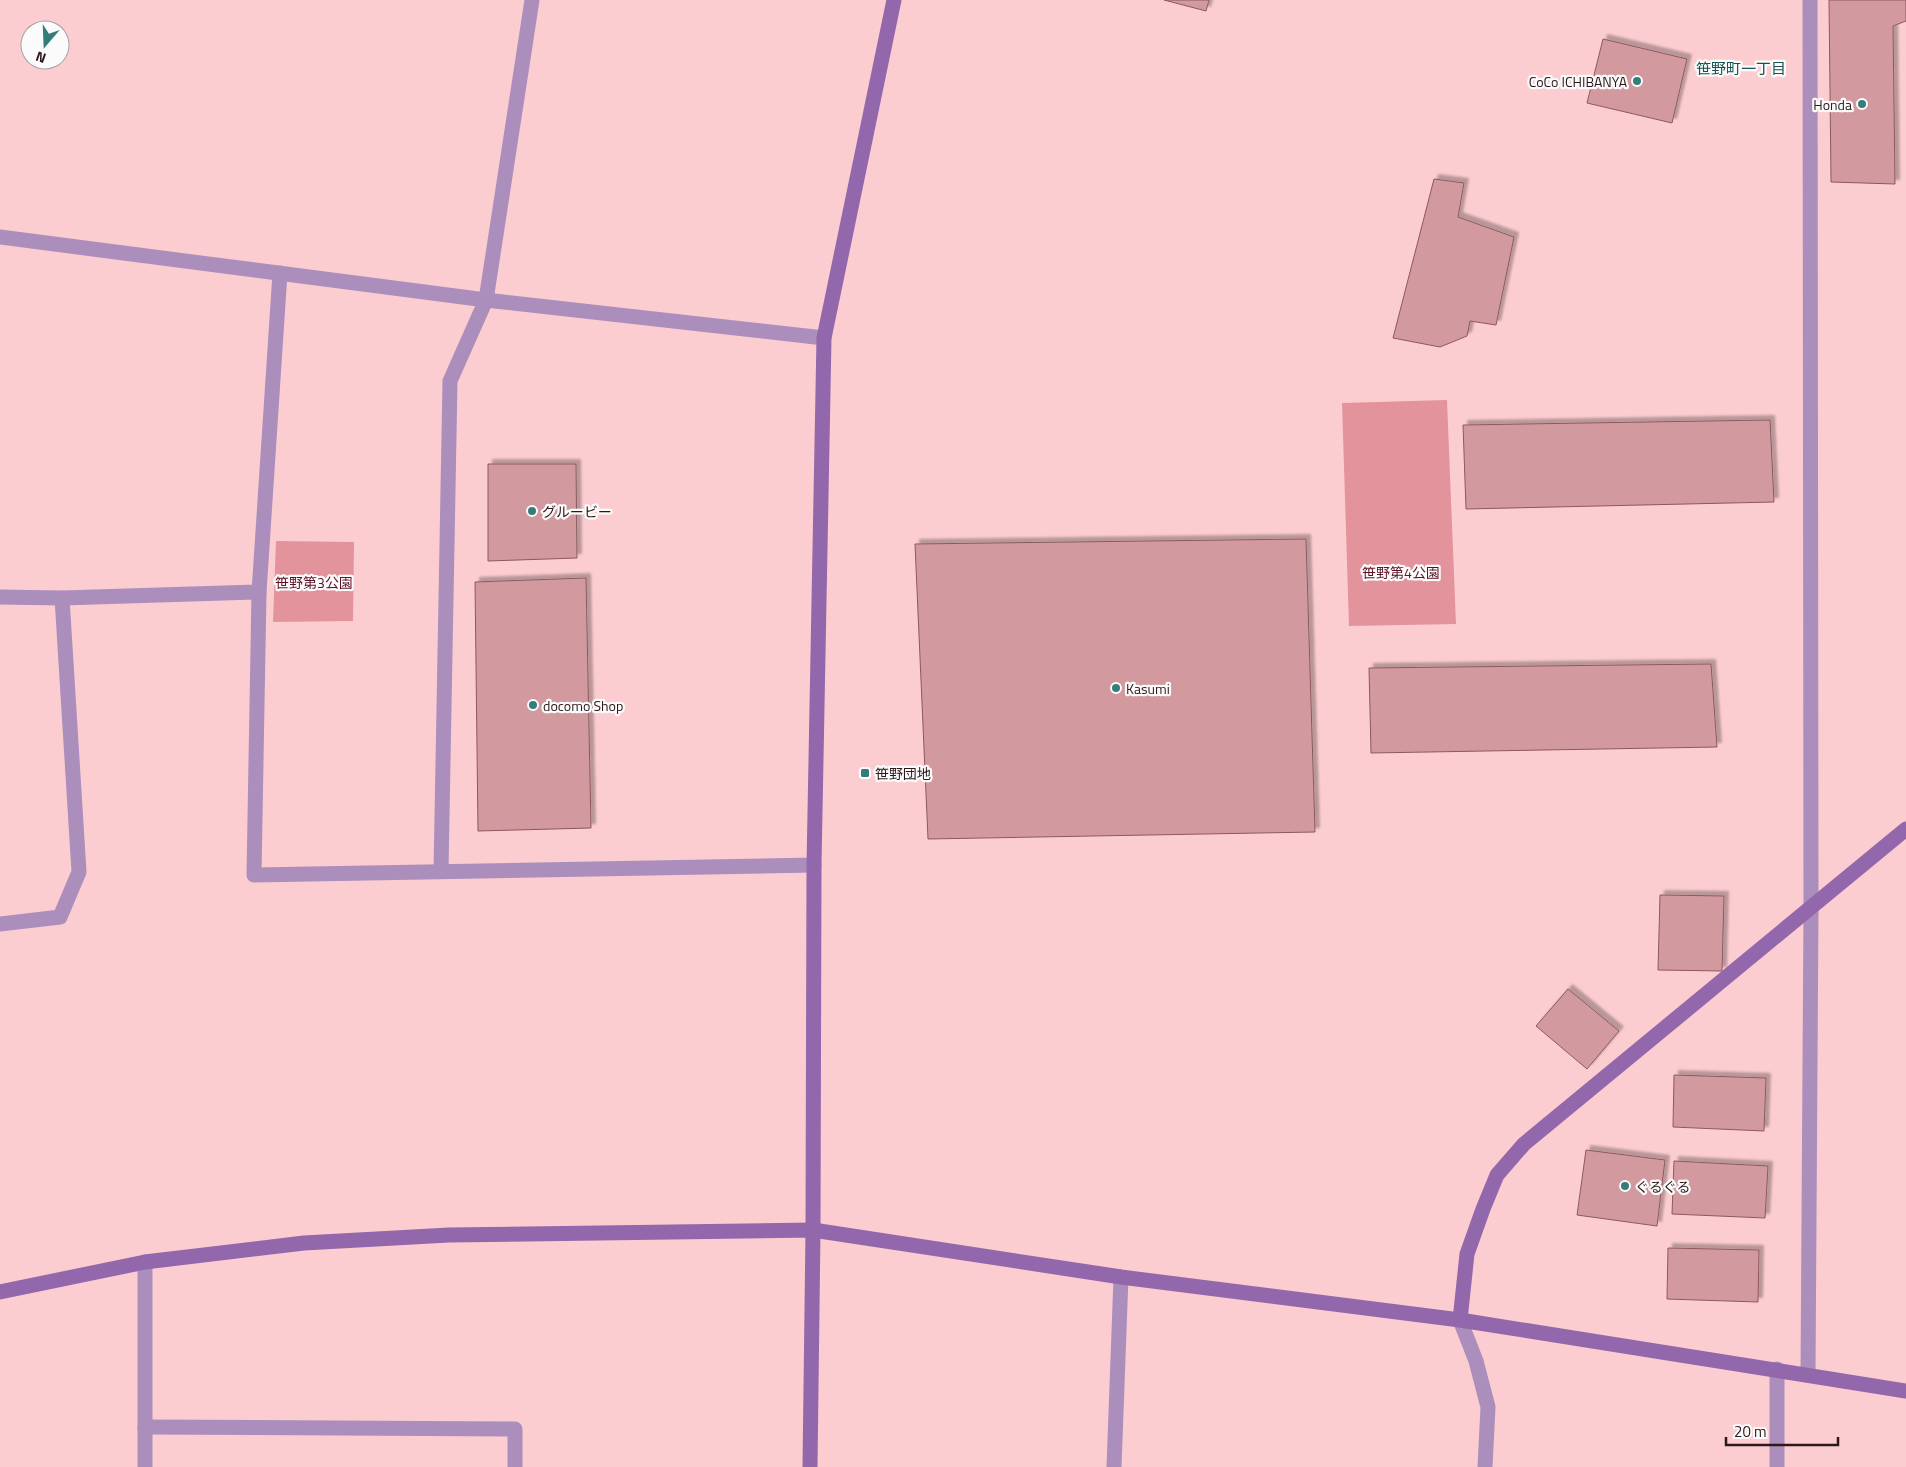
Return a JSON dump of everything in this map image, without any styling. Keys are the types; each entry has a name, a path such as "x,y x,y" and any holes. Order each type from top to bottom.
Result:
{"street":[{"path":"441,871 450,381 486,300 532,0"},
{"path":"810,1467 814,865 824,338 894,0"},
{"path":"1808,1376 1811,909 1810,0"},
{"path":"0,237 486,300 824,338"},
{"path":"280,273 259,592 254,875 814,865"},
{"path":"0,597 62,598 259,592"},
{"path":"0,924 60,917 79,872 62,598"},
{"path":"1485,1467 1488,1406 1476,1361 1460,1320 1467,1254 1497,1175 1524,1144 1906,829"},
{"path":"0,1292 145,1262 304,1243 449,1235 813,1230 1121,1277 1460,1320 1777,1369 1906,1392"},
{"path":"145,1262 145,1467"},
{"path":"1114,1467 1121,1277"},
{"path":"1776,1467 1777,1369"},
{"path":"145,1428 514,1429 515,1467"}],"green space":[{"name":"笹野第4公園","path":"1447,400 1456,624 1349,626 1342,403"},
{"name":"笹野第3公園","path":"276,541 354,542 353,621 273,622"}],"building":[{"path":"1164,0 1209,0 1206,11"},
{"name":"Honda","path":"1829,0 1906,0 1906,21 1893,26 1895,184 1831,182"},
{"name":"CoCo ICHIBANYA","path":"1603,39 1687,59 1672,123 1587,103"},
{"path":"1434,179 1464,183 1458,217 1514,237 1496,325 1470,321 1467,336 1440,347 1393,338"},
{"path":"1770,420 1774,502 1466,509 1463,425"},
{"name":"グルービー","path":"488,464 576,464 577,558 488,561"},
{"name":"Kasumi","path":"1306,539 1315,832 928,839 915,544"},
{"name":"docomo Shop","path":"586,578 591,828 478,831 475,582"},
{"path":"1711,664 1717,747 1371,753 1369,668"},
{"path":"1660,895 1724,896 1722,971 1658,970"},
{"path":"1568,989 1619,1031 1587,1069 1536,1026"},
{"path":"1674,1075 1766,1078 1764,1131 1673,1127"},
{"path":"1586,1150 1665,1160 1657,1226 1577,1215"},
{"path":"1674,1161 1768,1166 1765,1218 1672,1214"},
{"path":"1668,1248 1759,1250 1758,1302 1667,1299"}],"place":[{"name":"CoCo ICHIBANYA","path":"1637,81"},
{"name":"Honda","path":"1862,104"},
{"name":"グルービー","path":"532,511"},
{"name":"Kasumi","path":"1116,688"},
{"name":"docomo Shop","path":"533,705"},
{"name":"笹野団地","path":"865,773"},
{"name":"ぐるぐる","path":"1625,1186"}],"district":[{"name":"笹野町一丁目","path":"1741,68"}]}
